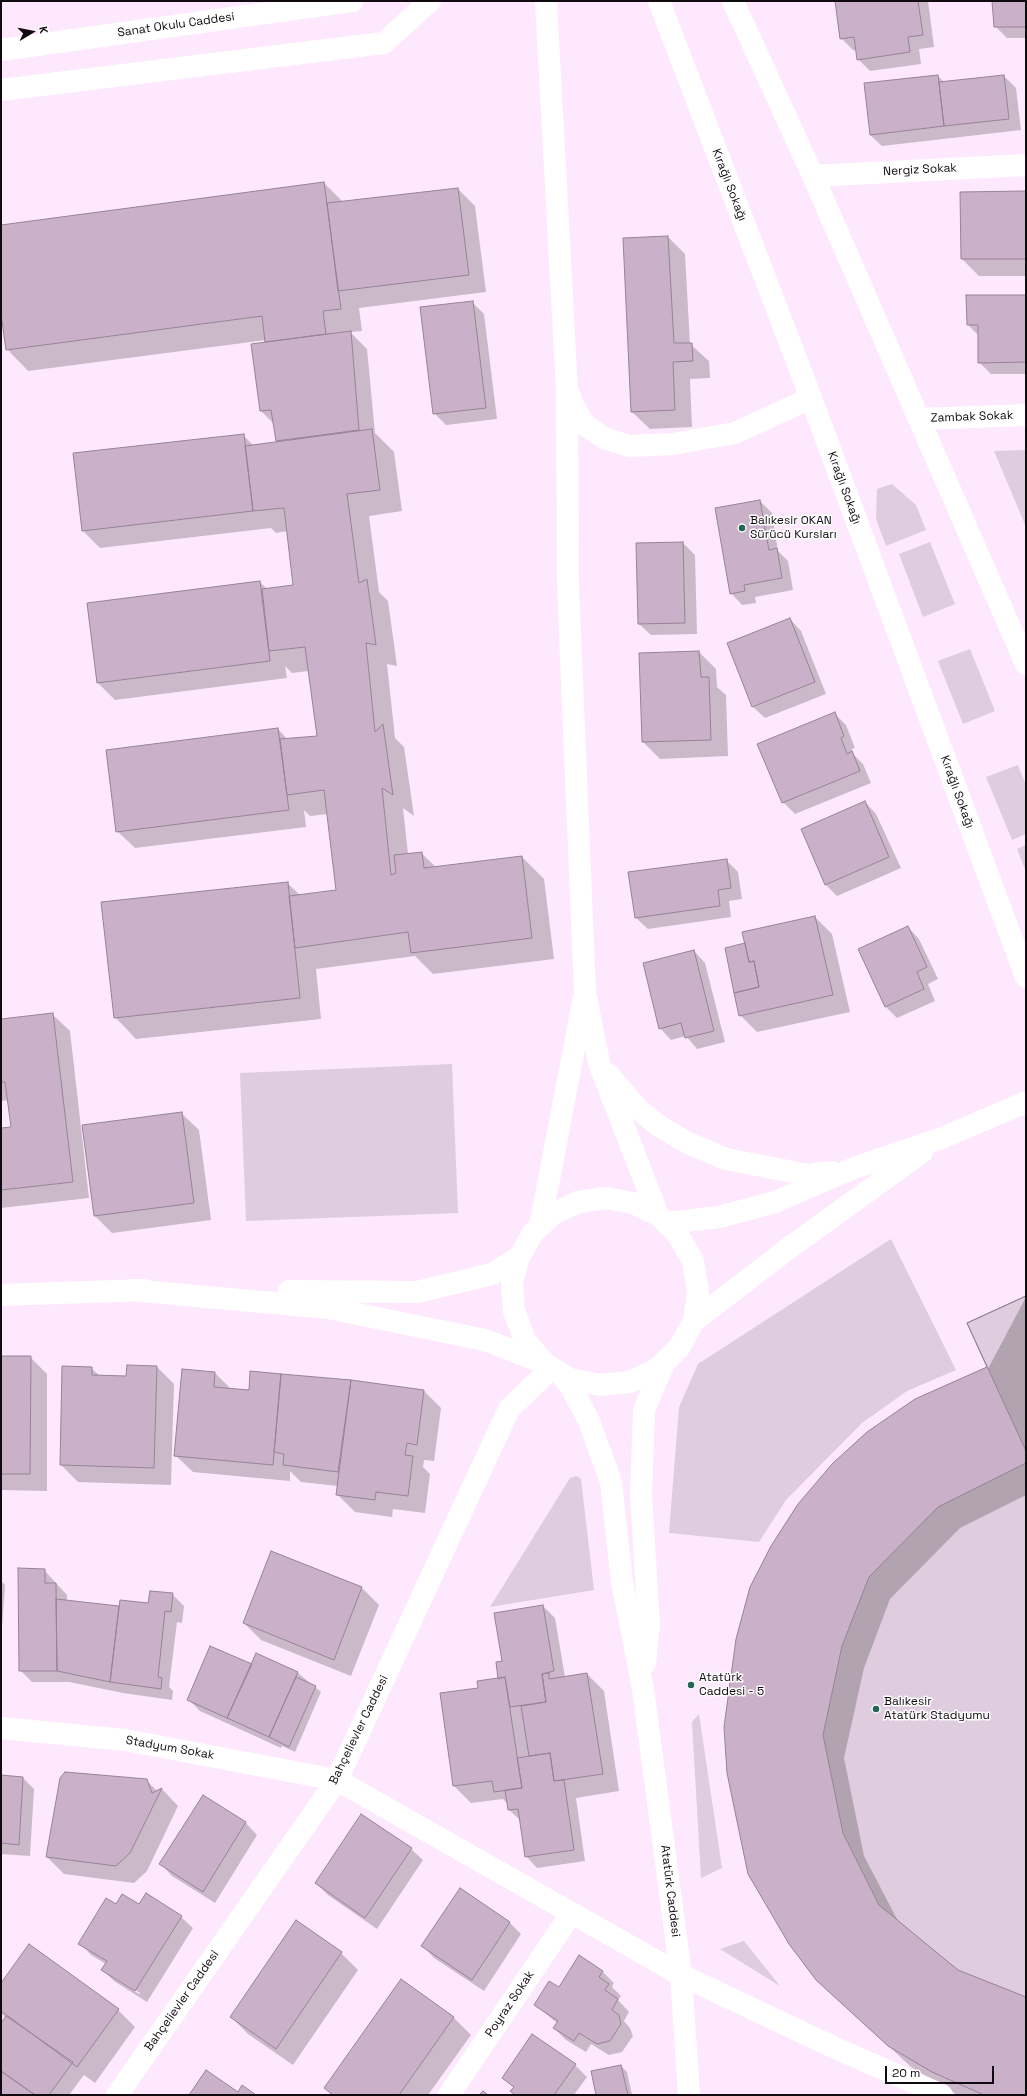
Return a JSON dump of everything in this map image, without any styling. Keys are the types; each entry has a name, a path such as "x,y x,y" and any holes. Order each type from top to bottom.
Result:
{"main road":[{"name":"Sanat Okulu Caddesi","path":"1,50 352,1"},
{"path":"1,90 384,43 430,1"},
{"path":"546,1 568,390 568,586 586,992 599,1063 662,1219"},
{"name":"Kırağlı Sokağı","path":"659,1 810,398 1026,976"},
{"path":"733,1 813,176 1026,664"},
{"name":"Nergiz Sokak","path":"813,176 1026,164"},
{"path":"568,390 574,407 585,425 604,438 629,446 673,444 735,433 810,398"},
{"name":"Zambak Sokak","path":"919,419 1026,415"},
{"path":"540,1226 572,1053 586,992"},
{"path":"599,1063 637,1108 659,1126 688,1143 726,1159 808,1175 854,1168"},
{"path":"662,1219 719,1217 775,1202 854,1168 942,1138 1026,1102"},
{"path":"694,1321 784,1252 942,1138"},
{"path":"130,1290 328,1308 485,1340 552,1368 570,1379 600,1385 623,1383 630,1382 658,1370 680,1348 694,1321 698,1291 693,1261 678,1234 662,1219 633,1203 606,1198 578,1202 553,1214 533,1233 519,1256 512,1283 514,1311 525,1340 552,1368 570,1387 589,1421 610,1482 622,1582 643,1688"},
{"path":"1,1295 130,1290 417,1292 492,1274 519,1256"},
{"path":"643,1688 649,1625 641,1495 644,1410 665,1362"},
{"name":"Bahçelievler Caddesi","path":"117,2095 337,1780 509,1409 552,1368"},
{"name":"Atatürk Caddesi","path":"643,1688 681,1975 689,2095"},
{"name":"Stadyum Sokak","path":"1,1728 125,1740 337,1780 681,1975 833,2047 942,2095"},
{"name":"Poyraz Sokak","path":"449,2095 571,1914"}],"shaded area":[{"path":"1026,450 1026,527 994,451"},
{"path":"892,484 916,505 926,530 886,546 876,519 877,489"},
{"path":"930,542 955,604 923,617 899,554"},
{"path":"970,649 995,711 963,724 938,661"},
{"path":"1018,765 1026,785 1026,834 1012,840 986,777"},
{"path":"1026,845 1026,872 1017,849"},
{"path":"452,1064 458,1213 246,1221 240,1073"},
{"path":"891,1239 956,1370 907,1391 862,1423 786,1500 759,1542 669,1533 679,1407 698,1364"},
{"name":"Balıkesir Atatürk Stadyumu","path":"1026,1296 1026,2095 984,2095 932,2072 888,2046 816,1980 789,1944 748,1874 727,1773 724,1727 736,1639 750,1587 771,1546 798,1504 833,1463 867,1432 915,1399 987,1367 967,1323"},
{"path":"576,1476 581,1479 594,1590 490,1607 570,1478"},
{"path":"699,1714 722,1868 701,1878 692,1722"},
{"path":"744,1941 780,1986 720,1949"}],"building":[{"path":"835,1 918,1 923,35 908,37 910,52 857,60 854,37 840,39"},
{"path":"992,1 1026,1 1026,27 994,27"},
{"path":"938,75 944,126 870,135 864,83"},
{"path":"1004,75 1009,119 944,126 939,82"},
{"path":"324,182 341,309 323,311 326,334 265,342 262,316 6,350 1,314 1,225"},
{"path":"458,188 469,275 338,291 327,203"},
{"path":"1026,191 1026,259 961,259 960,192"},
{"path":"668,236 674,343 692,343 693,361 673,362 675,410 631,412 623,238"},
{"path":"966,295 1026,295 1026,362 978,363 978,325 967,325"},
{"path":"473,301 486,408 433,414 420,307"},
{"path":"351,331 359,430 276,441 271,410 260,411 251,344"},
{"path":"372,429 380,490 347,494 359,583 367,579 376,645 366,643 375,732 383,724 393,795 382,788 391,875 396,873 394,855 422,852 424,868 522,856 532,938 411,953 408,932 295,948 289,896 336,890 324,790 287,795 280,739 317,736 305,647 269,651 262,589 293,585 284,508 253,511 245,446"},
{"path":"244,434 253,511 82,531 73,453"},
{"name":"Balıkesir OKAN Sürücü Kursları","path":"760,500 769,550 777,548 782,578 744,585 745,591 730,594 715,508"},
{"path":"683,542 685,623 638,624 636,543"},
{"path":"260,581 270,661 97,683 87,603"},
{"path":"790,618 815,682 752,707 727,643"},
{"path":"699,651 701,677 709,677 711,740 642,742 639,653"},
{"path":"835,712 844,736 841,738 847,754 852,751 860,771 782,803 757,744"},
{"path":"278,728 289,810 116,832 106,750"},
{"path":"865,801 889,857 825,885 801,829"},
{"path":"727,859 731,888 718,890 720,906 635,918 628,872"},
{"path":"288,882 300,998 114,1018 101,902"},
{"path":"815,916 833,995 739,1016 734,993 759,987 754,961 749,962 742,932"},
{"path":"908,926 927,967 917,972 924,989 885,1007 858,949"},
{"path":"745,943 749,962 754,961 759,987 734,993 725,948"},
{"path":"694,950 714,1031 685,1038 681,1023 659,1029 643,963"},
{"path":"53,1013 73,1182 1,1190 1,1128 11,1127 5,1082 1,1082 1,1019"},
{"path":"182,1112 194,1203 94,1216 82,1125"},
{"path":"1026,1296 1026,1463 938,1507 869,1577 842,1646 823,1735 843,1833 879,1905 958,1970 1026,1997 1026,2095 984,2095 932,2072 888,2046 816,1980 789,1944 748,1874 727,1773 724,1727 736,1639 750,1587 771,1546 798,1504 833,1463 867,1432 915,1399 987,1367 967,1323"},
{"path":"1026,1296 1026,1451 967,1323"},
{"path":"1,1356 31,1356 30,1474 1,1474"},
{"path":"127,1365 157,1366 154,1468 60,1465 62,1366 92,1367 92,1375 126,1376"},
{"path":"182,1369 215,1372 214,1387 249,1390 250,1371 281,1374 273,1465 174,1456"},
{"path":"281,1374 351,1380 338,1472 283,1465 284,1454 274,1452"},
{"path":"351,1380 424,1390 417,1445 407,1443 405,1455 413,1456 408,1496 376,1492 375,1500 336,1495"},
{"path":"271,1551 362,1587 334,1660 243,1623"},
{"path":"18,1568 45,1569 45,1583 56,1583 57,1671 19,1671"},
{"path":"150,1591 173,1593 171,1612 165,1611 158,1677 162,1678 161,1689 110,1682 120,1600 148,1603"},
{"path":"56,1599 119,1606 110,1682 57,1671"},
{"path":"543,1605 554,1671 542,1674 546,1702 510,1707 505,1677 498,1679 496,1662 502,1661 494,1613"},
{"path":"210,1646 252,1664 227,1718 187,1700"},
{"path":"256,1653 298,1672 269,1737 227,1718"},
{"path":"549,1673 549,1679 587,1673 603,1774 554,1781 550,1753 529,1756 521,1706 546,1702 542,1674"},
{"path":"296,1677 316,1686 289,1747 269,1737"},
{"path":"505,1677 522,1788 494,1792 492,1781 453,1786 440,1693 478,1688 477,1681"},
{"path":"550,1753 554,1781 564,1780 574,1850 525,1857 518,1809 508,1810 505,1790 522,1788 517,1758"},
{"path":"65,1772 147,1779 152,1793 162,1788 130,1853 116,1866 46,1857 60,1778"},
{"path":"1,1775 23,1777 19,1845 1,1843"},
{"path":"203,1795 246,1822 203,1892 159,1864"},
{"path":"361,1814 412,1848 365,1918 315,1883"},
{"path":"460,1888 510,1922 472,1980 421,1946"},
{"path":"146,1893 182,1916 135,1991 101,1970 107,1961 78,1944 106,1898 116,1904 122,1894 139,1904"},
{"path":"296,1920 342,1952 276,2049 230,2017"},
{"path":"29,1944 119,2009 77,2067 1,2011 1,1983"},
{"path":"579,1955 603,1971 599,1977 609,1984 605,1990 618,1999 612,2010 619,2015 621,2024 610,2041 597,2044 579,2033 574,2041 553,2028 558,2021 534,2005 549,1981 559,1987"},
{"path":"401,1979 454,2017 399,2095 333,2095 324,2088"},
{"path":"6,2016 73,2062 49,2095 35,2095 1,2071 1,2023"},
{"path":"532,2034 576,2064 554,2095 515,2095 510,2091 514,2087 502,2078"},
{"path":"621,2065 628,2095 596,2095 591,2071"},
{"path":"206,2070 238,2092 242,2085 256,2095 189,2095"},
{"path":"1,2071 35,2095 1,2095"},
{"path":"483,2091 488,2095 479,2095"}],"place":[{"name":"Balıkesir OKAN Sürücü Kursları","path":"742,528"},
{"name":"Atatürk Caddesi - 5","path":"691,1685"},
{"name":"Balıkesir Atatürk Stadyumu","path":"876,1709"}]}
